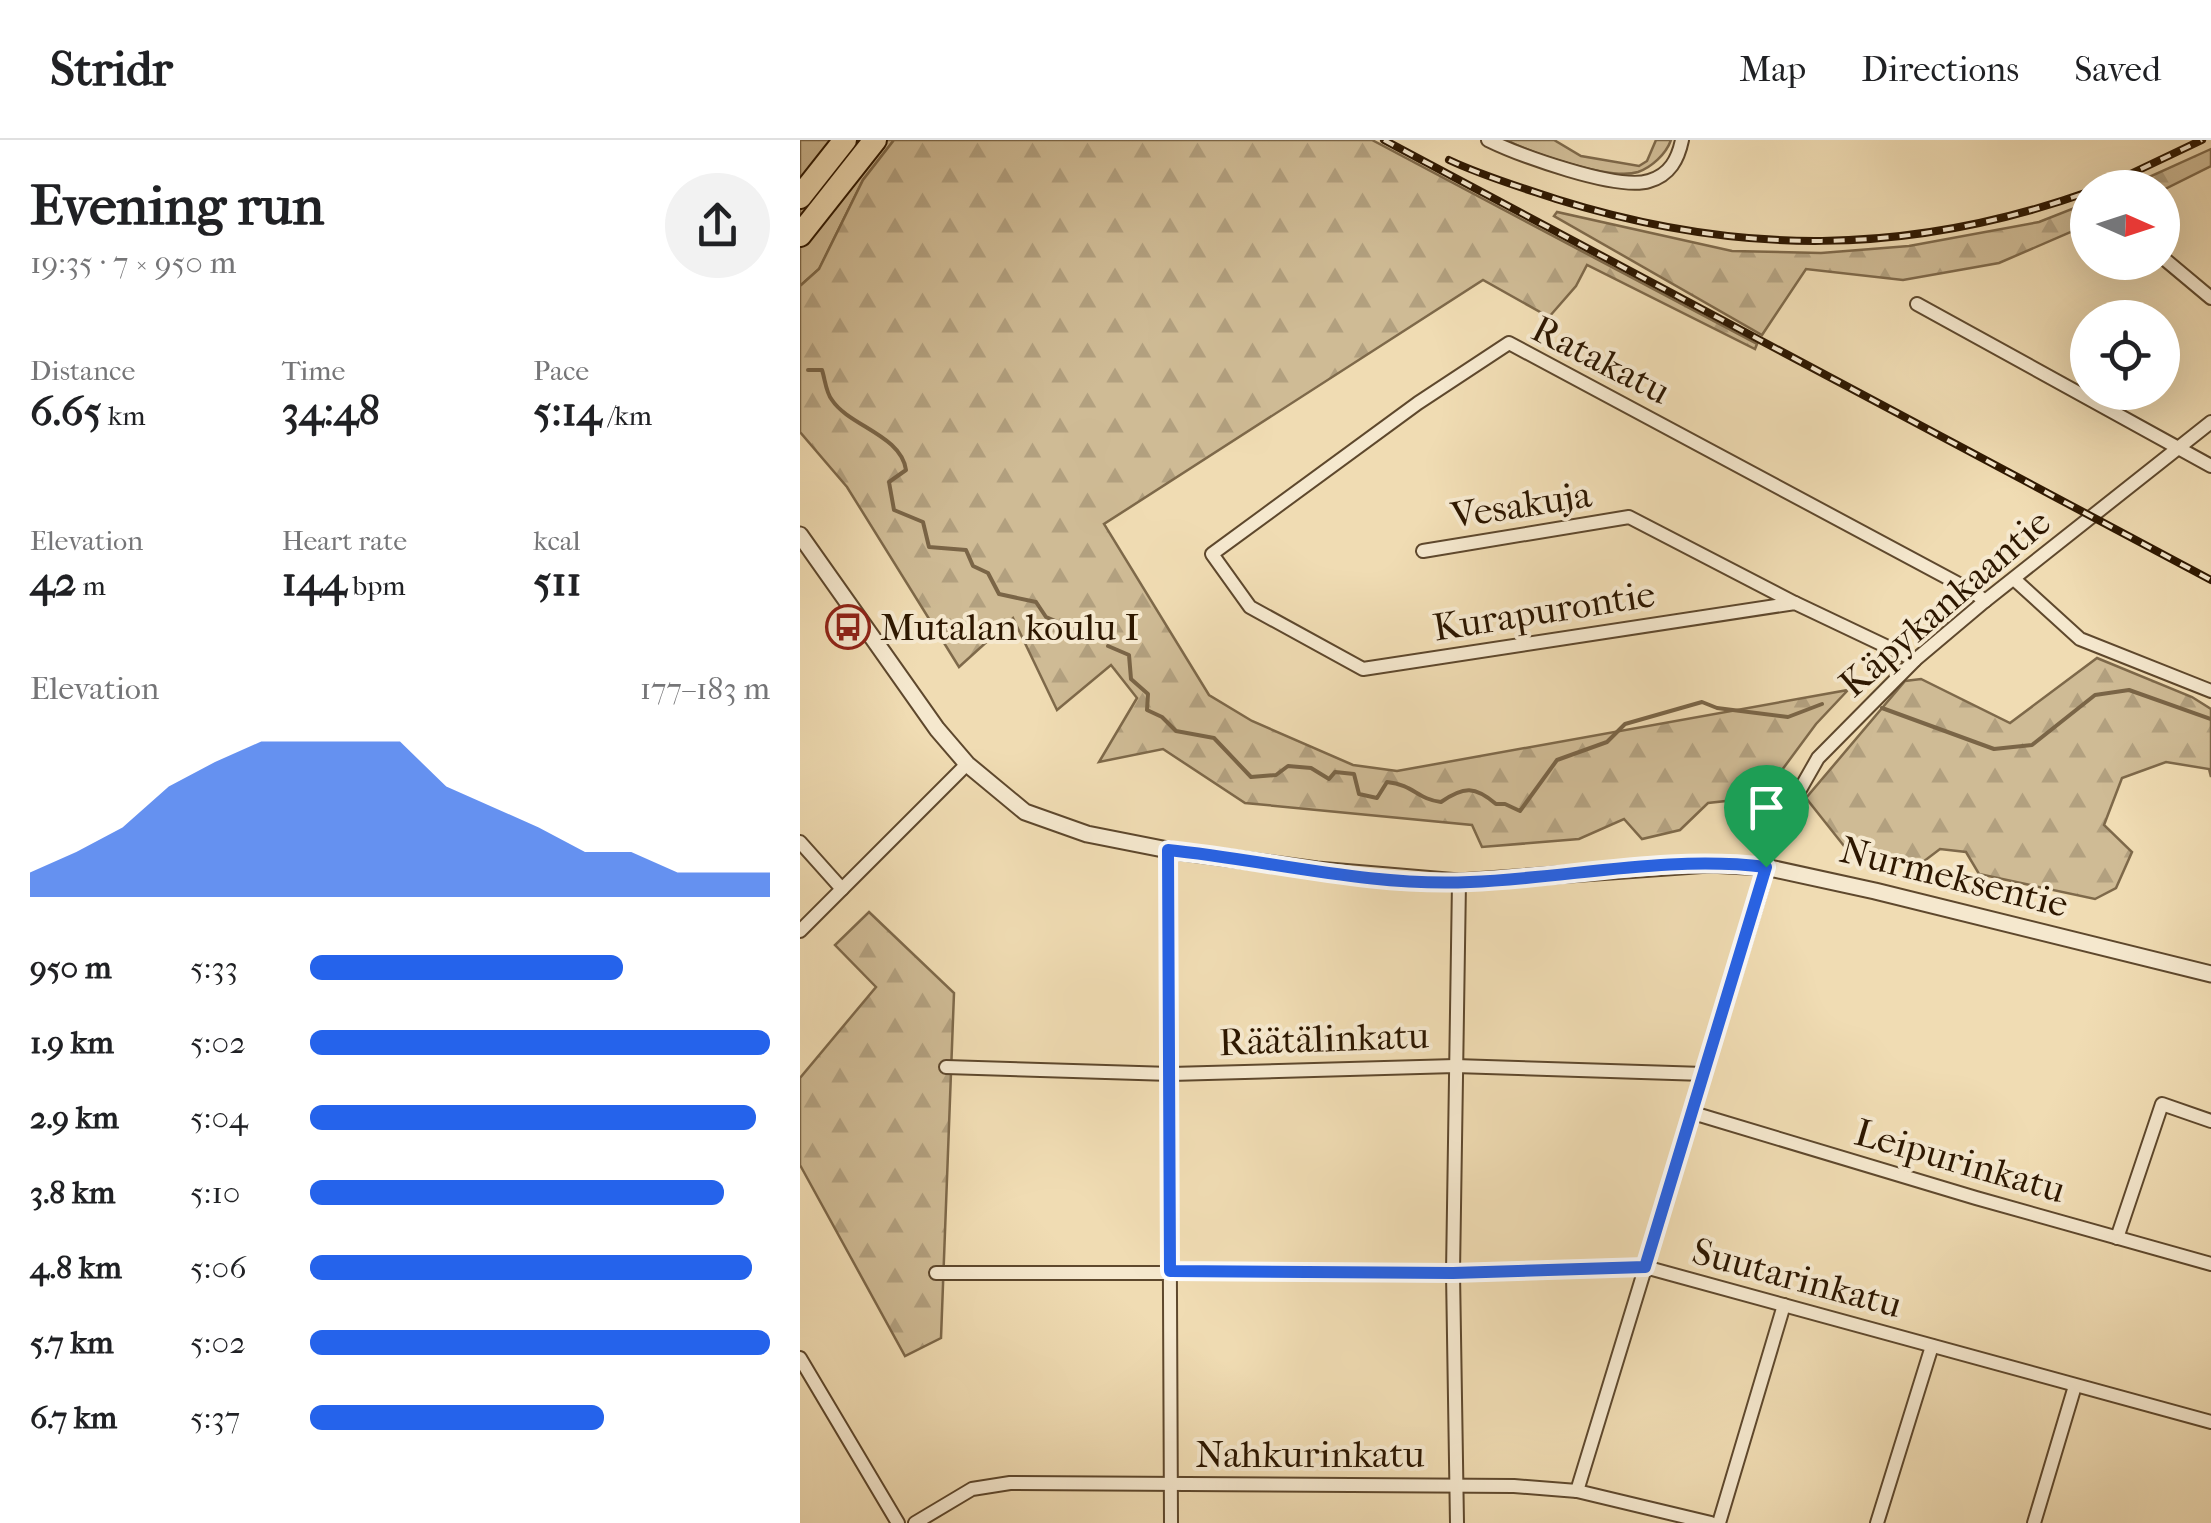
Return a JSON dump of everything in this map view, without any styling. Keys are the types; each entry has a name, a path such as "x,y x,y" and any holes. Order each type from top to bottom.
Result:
{"highway":[{"path":"800,197 845,140"},
{"path":"800,235 875,140"}],"street":[{"path":"1488,140 1517,154 1629,183 1650,181 1671,169 1682,140"},
{"path":"2180,273 2211,298"},
{"path":"1917,304 2211,466"},
{"name":"Ratakatu","path":"1212,554 1418,403 1509,343 1972,590 1985,601"},
{"name":"Käpykankaantie","path":"1577,1491 1693,1113 1766,867 1769,844 1818,758 1915,660 2211,422"},
{"name":"Vesakuja","path":"1423,551 1629,517 1795,603"},
{"name":"Nurmeksentie","path":"800,535 967,764 1004,797 1043,820 1087,834 1168,850 1392,879 1459,882 1709,864 1766,867 2211,974"},
{"name":"Kurapurontie","path":"1212,554 1250,607 1363,668 1795,603"},
{"path":"2014,579 2080,639 2211,691"},
{"path":"1795,603 1915,660"},
{"path":"800,931 967,764"},
{"path":"800,842 842,888"},
{"path":"1168,850 1171,1523"},
{"path":"1457,1523 1453,1273 1459,882"},
{"name":"Räätälinkatu","path":"946,1067 1171,1074 1455,1066 1704,1074"},
{"path":"2118,1238 2162,1104 2211,1121"},
{"name":"Leipurinkatu","path":"1693,1113 2211,1264"},
{"name":"Suutarinkatu","path":"936,1273 1453,1273 1645,1267 2211,1422"},
{"path":"1719,1523 1784,1305"},
{"path":"1876,1523 1932,1346"},
{"path":"800,1358 898,1523"},
{"path":"2034,1523 2075,1386"},
{"name":"Nahkurinkatu","path":"915,1523 972,1490 1010,1483 1456,1484 1577,1491 1711,1523"}],"green space":[{"path":"800,140 894,140 863,180 819,269 800,286"},
{"path":"894,140 1372,140 1757,344 1755,349 1587,265 1576,286 1549,317 1483,280 1104,524 1209,695 1252,721 1353,765 1397,771 1848,690 1816,724 1762,797 1708,803 1680,830 1642,839 1624,819 1579,839 1482,847 1472,825 1245,803 1163,749 1099,762 1137,698 1111,665 1057,710 1013,618 959,667 847,487 800,432 800,286 819,269 863,180"},
{"path":"1506,140 1554,140 1581,156 1639,166 1647,161 1656,140 1671,140 1653,163 1625,174 1571,164"},
{"path":"2211,149 2211,166 2180,182 2180,170 2165,170"},
{"path":"2070,210 2070,232 1999,263 1903,280 1806,269 1762,335 1554,216 1557,212 1732,251 1821,253 1909,246 2039,222"},
{"path":"2097,658 2192,697 2211,709 2211,777 2209,769 2166,762 2122,778 2104,825 2132,852 2116,888 2095,899 1979,874 1966,852 1940,849 1919,865 1844,846 1806,798 1905,681 1921,679 2010,723"},
{"path":"869,912 954,993 941,1338 905,1356 800,1165 800,1078 876,987 835,945"}],"waterway":[{"path":"808,370 822,370 828,394 840,409 885,439 902,458 906,470 889,482 894,510 923,522 929,547 966,550 973,566 988,573 999,594 1036,602 1046,617 1079,631"},
{"path":"1108,646 1129,655 1131,679 1148,694 1147,710 1162,717 1176,731 1214,738 1251,777 1276,775 1288,766 1311,768 1329,779 1335,772 1354,774 1359,794 1377,798 1387,782 1441,802 1456,793 1475,791 1496,804 1520,811 1557,760 1607,742 1625,724 1702,702 1717,708 1788,717 1822,704"},
{"path":"1882,708 1994,749 2032,745 2095,695 2129,690 2211,719"}],"railway":[{"path":"1384,140 2211,580"},
{"path":"2139,170 2202,140"},
{"path":"1449,160 1556,199 1624,218 1757,239 1888,237 1954,228 2070,198"}],"place":[{"name":"Mutalan koulu I","path":"848,627"}],"route":[{"path":"1168,850 1392,879 1459,882 1709,864 1766,867 1645,1267 1453,1273 1170,1271 1168,850"}]}
